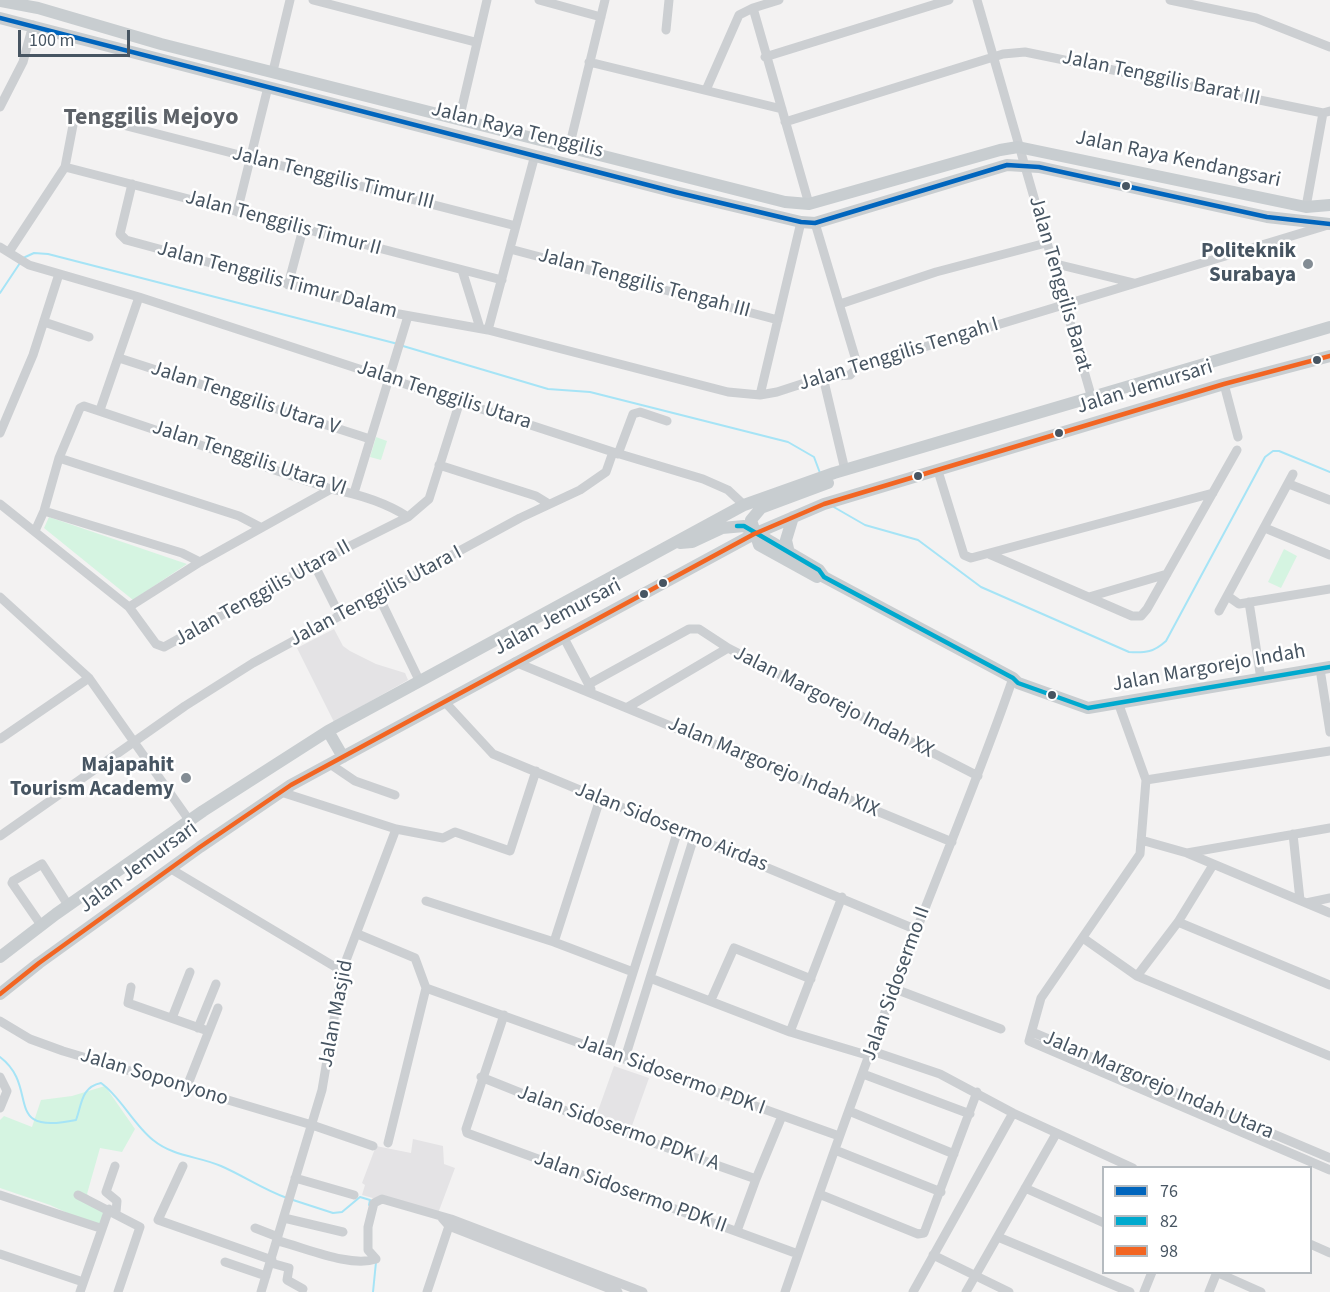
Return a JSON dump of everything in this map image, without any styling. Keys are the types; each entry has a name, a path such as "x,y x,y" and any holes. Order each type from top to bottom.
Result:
{"main road":[{"name":"Jalan Raya Tenggilis","path":"0,1 38,4 77,20 161,44 785,202 809,204 1000,150 1018,147"},
{"name":"Jalan Raya Tenggilis","path":"0,18 33,25 156,60 801,222 815,223 1007,165 1024,166"},
{"path":"156,60 161,44"},
{"path":"368,113 368,105 373,96"},
{"name":"Jalan Raya Kendangsari","path":"1018,147 1306,207 1330,205"},
{"name":"Jalan Raya Kendangsari","path":"1024,166 1267,217 1330,225"},
{"path":"675,192 679,177"},
{"name":"Jalan Jemursari","path":"0,957 68,905 189,820 328,731 744,505 1091,395 1330,327"},
{"name":"Jalan Jemursari","path":"0,994 39,963 281,792 444,701 754,534 842,498 1224,384 1330,356"},
{"path":"754,534 751,520 757,511 818,482"},
{"path":"789,553 786,540 793,517"},
{"path":"676,542 692,542 729,526 744,526 754,534"},
{"name":"Jalan Margorejo Indah","path":"754,534 819,570 824,577 1013,678 1018,683 1088,708 1119,705 1325,668"},
{"name":"Jalan Margorejo Indah","path":"754,534 759,545 766,551 816,577 824,577"},
{"path":"328,731 343,757"}],"street":[{"path":"273,71 290,0"},
{"path":"313,0 475,42"},
{"path":"459,120 475,42 487,0"},
{"path":"539,0 601,17"},
{"path":"569,148 605,0"},
{"path":"706,90 739,15 780,0"},
{"path":"765,57 949,0"},
{"name":"Jalan Tenggilis Barat","path":"977,0 1091,395"},
{"path":"1170,0 1256,18 1330,47"},
{"path":"666,30 670,2"},
{"path":"753,8 765,57 809,204"},
{"path":"0,107 22,62 33,25"},
{"name":"Jalan Tenggilis Barat III","path":"785,122 992,58 1025,52 1055,56 1327,112"},
{"path":"589,62 782,108"},
{"path":"237,212 268,87"},
{"path":"1306,207 1327,112"},
{"name":"Jalan Tenggilis Timur III","path":"64,167 74,120 80,114 516,226"},
{"path":"484,329 502,280 535,155"},
{"path":"4,250 64,167"},
{"name":"Jalan Tenggilis Timur II","path":"64,167 502,280"},
{"name":"Jalan Tenggilis Timur Dalam","path":"132,184 120,234 123,240 408,316 484,329"},
{"path":"760,395 801,222"},
{"path":"815,223 858,367"},
{"name":"Jalan Tenggilis Tengah I","path":"484,329 729,392 760,395 823,377 850,375 858,367 1330,225"},
{"path":"288,285 303,229"},
{"path":"840,304 936,272 1046,243"},
{"name":"Jalan Tenggilis Tengah III","path":"510,249 778,320"},
{"name":"Jalan Tenggilis Utara","path":"4,250 22,261 59,274 139,297 389,377 724,487 744,505"},
{"path":"1052,263 1135,283"},
{"path":"462,270 484,329"},
{"path":"0,433 4,409 24,377 59,274"},
{"path":"100,410 139,297"},
{"path":"354,493 408,316"},
{"path":"44,322 89,337"},
{"name":"Jalan Tenggilis Utara V","path":"119,358 370,439"},
{"path":"823,377 843,473"},
{"path":"1224,384 1238,437"},
{"name":"Jalan Tenggilis Utara II","path":"0,504 129,607 156,644 164,647 314,564 408,517 429,499 460,401"},
{"name":"Jalan Tenggilis Utara VI","path":"59,458 80,408 87,406 331,489 354,493 397,510 408,517"},
{"name":"Jalan Tenggilis Utara I","path":"1,833 253,663 549,504 580,490 604,473 633,414 640,412 667,421"},
{"path":"989,554 1132,616 1141,616 1237,450"},
{"path":"35,531 44,511 59,458 239,516 260,527"},
{"path":"439,465 536,496 549,504"},
{"path":"938,471 964,555 971,558 1213,493"},
{"path":"1219,611 1293,474"},
{"path":"1289,484 1330,500"},
{"path":"129,607 200,562 331,489"},
{"path":"44,511 182,553 200,562"},
{"path":"1265,528 1330,555"},
{"path":"314,564 340,616"},
{"path":"1089,597 1167,574"},
{"path":"1228,597 1238,604 1330,589"},
{"path":"0,597 90,678 189,820"},
{"path":"379,597 420,682"},
{"path":"1249,602 1261,679"},
{"path":"588,684 689,628 699,629 728,648"},
{"path":"564,638 594,693"},
{"name":"Jalan Margorejo Indah XX","path":"628,707 728,648 978,776"},
{"name":"Jalan Margorejo Indah XIX","path":"515,663 594,693 952,842"},
{"path":"1325,668 1330,732"},
{"path":"0,739 90,678"},
{"name":"Jalan Sidosermo II","path":"785,1292 839,1136 978,776 1013,678"},
{"name":"Jalan Sidosermo Airdas","path":"444,701 488,751 917,930"},
{"path":"1030,1037 1041,998 1136,862 1141,840 1146,780 1119,705"},
{"path":"1146,780 1330,752"},
{"path":"330,764 355,781 395,795"},
{"path":"281,792 396,830 443,838 452,832 510,851 536,771"},
{"path":"554,942 600,799"},
{"path":"1187,853 1330,828"},
{"name":"Jalan Masjid","path":"261,1292 312,1125 327,1067 342,971 396,830"},
{"path":"616,1055 633,972 678,830"},
{"path":"1293,834 1303,902"},
{"path":"616,1055 650,978 694,837"},
{"path":"1141,840 1187,853 1330,913"},
{"path":"41,925 12,884 13,881 42,864 68,905"},
{"path":"1137,976 1178,922 1213,865"},
{"path":"171,869 342,971"},
{"path":"790,1032 842,897"},
{"path":"1303,902 1330,898"},
{"path":"426,901 554,942 633,972"},
{"path":"1178,922 1330,985"},
{"path":"360,935 415,958 426,988 388,1143"},
{"path":"1083,938 1137,976 1330,1056"},
{"path":"711,1000 734,948 811,979"},
{"path":"172,1018 190,972"},
{"path":"650,978 790,1032 940,1074 1056,1134 1131,1166"},
{"path":"186,1089 216,984"},
{"path":"131,987 128,1003 203,1030"},
{"name":"Jalan Sidosermo PDK I","path":"426,988 839,1136"},
{"path":"895,989 1001,1029"},
{"path":"203,1030 218,1008"},
{"path":"481,1077 504,1015"},
{"name":"Jalan Soponyono","path":"0,1021 45,1045 312,1125 373,1146"},
{"name":"Jalan Margorejo Indah Utara","path":"1030,1037 1330,1158"},
{"name":"Jalan Margorejo Indah Utara","path":"1030,1037 1330,1170"},
{"path":"864,1074 970,1114"},
{"path":"0,1077 7,1090 0,1108"},
{"name":"Jalan Sidosermo PDK I A","path":"481,1077 595,1123 756,1179"},
{"name":"Jalan Sidosermo PDK II","path":"481,1077 466,1129 469,1134 798,1254"},
{"path":"819,1194 922,1234 926,1231 977,1092"},
{"path":"849,1111 954,1154"},
{"path":"913,1292 1013,1113"},
{"path":"737,1231 782,1116"},
{"path":"966,1292 1056,1134"},
{"path":"835,1150 941,1192"},
{"path":"0,1254 82,1287 100,1228 117,1201 106,1192 115,1166"},
{"path":"183,1166 158,1220 289,1268 287,1279 303,1289"},
{"path":"295,1178 354,1195"},
{"path":"1025,1188 1102,1222"},
{"path":"0,1195 100,1228"},
{"path":"78,1195 140,1227 118,1292"},
{"path":"255,1228 278,1239 346,1259 373,1260 368,1250 368,1230 377,1199 447,1221 618,1292"},
{"path":"284,1218 343,1232"},
{"path":"427,1292 447,1221"},
{"path":"998,1237 1130,1292"},
{"path":"1312,1244 1330,1253"},
{"path":"933,1255 974,1277 1009,1292"},
{"path":"225,1262 266,1276"},
{"path":"550,1263 643,1292"},
{"path":"1144,1292 1151,1274"},
{"path":"1209,1292 1217,1274"},
{"path":"1219,1274 1261,1292"}],"shaded area":[{"path":"334,629 343,646 350,651 376,664 405,673 408,680 334,722 297,648"},
{"path":"614,1066 649,1078 629,1134 594,1122"},
{"path":"413,1139 443,1146 444,1164 455,1168 437,1216 362,1195 365,1185 362,1183 376,1146 411,1153"}],"green space":[{"path":"376,437 387,441 381,460 370,457"},
{"path":"49,517 187,564 133,600 44,528"},
{"path":"1284,549 1297,556 1281,588 1268,582"},
{"path":"105,1086 135,1129 122,1152 100,1148 87,1194 107,1212 100,1228 50,1205 0,1188 0,1120 4,1116 32,1127 41,1100 72,1096"}],"waterway":[{"path":"23,258 34,253 48,254 398,344"},
{"path":"0,293 20,263"},
{"path":"403,346 548,389 590,392 788,442 814,457 820,473"},
{"path":"832,506 865,525 918,540 981,587 1129,652 1140,652 1154,650 1166,641 1265,457 1273,451 1279,451 1330,472"},
{"path":"0,1057 12,1069 29,1115 38,1121 53,1123 76,1120 86,1092 89,1088 101,1083 139,1126 161,1146 221,1166 287,1198"},
{"path":"293,1200 333,1213 342,1212 360,1197 370,1200 369,1205"},
{"path":"373,1292 376,1262"}],"transit line":[{"name":"76","path":"0,18 675,192 801,222 815,223 1007,165 1039,167 1267,217 1330,224"},
{"name":"98","path":"0,994 39,963 200,847 291,785 754,534 824,504 1224,384 1330,356"},
{"name":"82","path":"737,526 744,526 819,570 824,577 1013,678 1018,683 1088,708 1330,667"}],"place":[{"name":"Politeknik Surabaya","path":"1308,264"},
{"name":"Majapahit Tourism Academy","path":"186,778"}],"district":[{"name":"Tenggilis Mejoyo","path":"151,119"}]}
